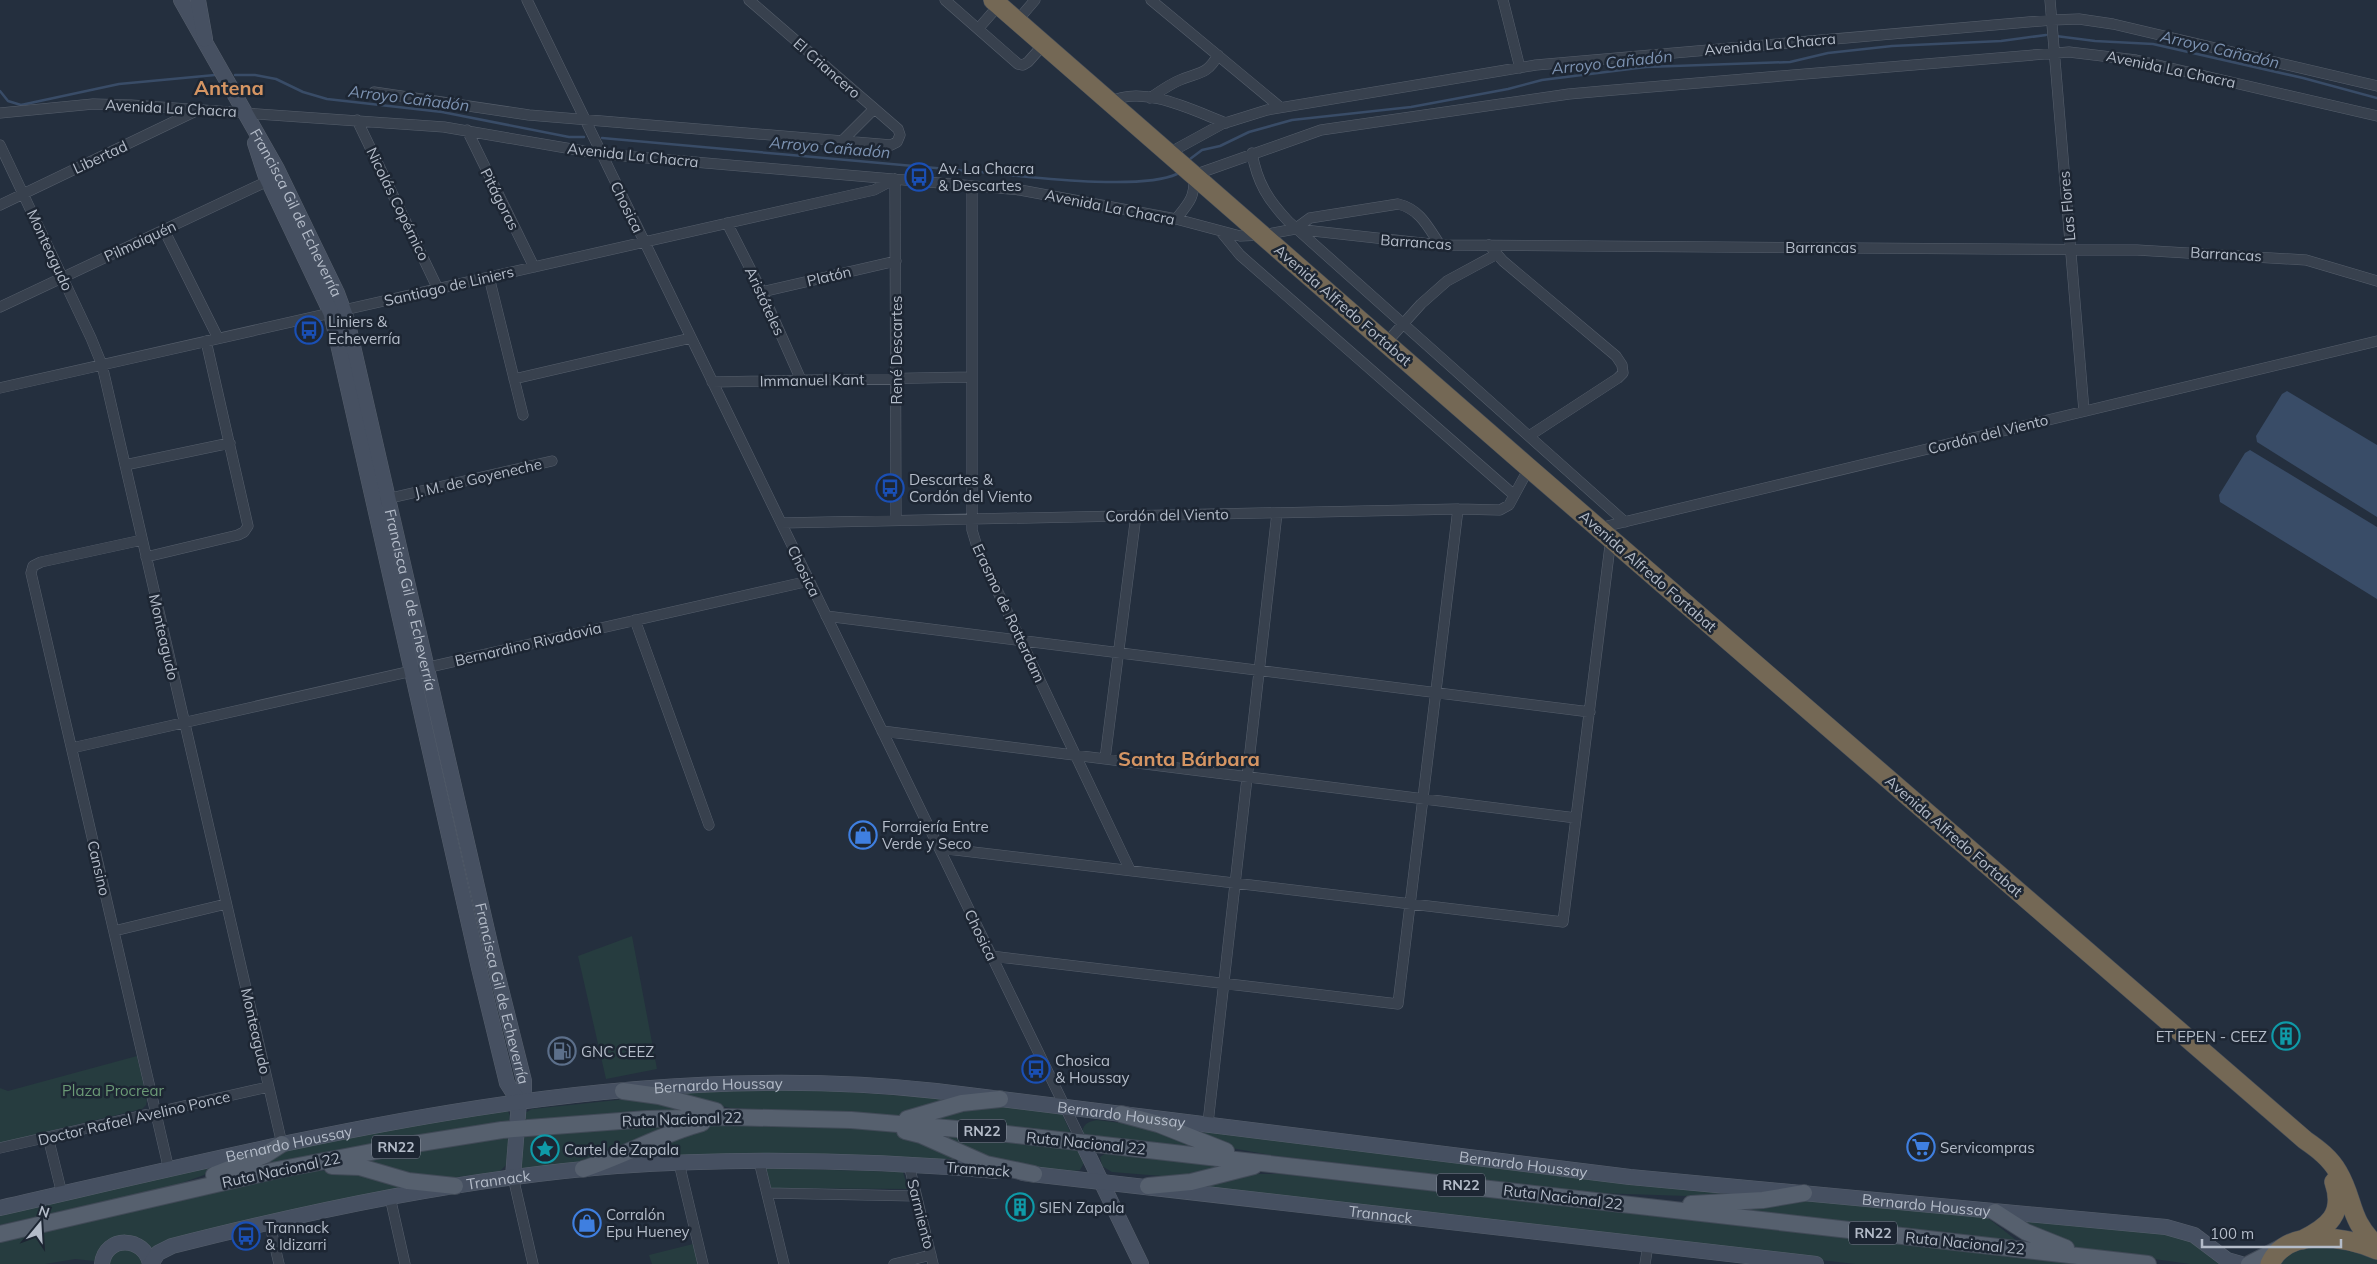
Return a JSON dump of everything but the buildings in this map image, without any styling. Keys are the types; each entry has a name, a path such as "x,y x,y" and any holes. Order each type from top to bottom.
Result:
{"highway":[{"name":"Avenida Alfredo Fortabat","path":"996,3 1529,468 2305,1140 2322,1152 2333,1164 2342,1179 2359,1225 2377,1248"},
{"name":"Avenida Alfredo Fortabat","path":"2302,1240 2328,1224 2337,1204 2333,1180 2305,1140"},
{"path":"2270,1264 2282,1247 2302,1240 2341,1241 2377,1248"}],"main road":[{"path":"624,1091 649,1094 719,1111 765,1117"},
{"path":"882,1122 919,1116 966,1102 1000,1099"},
{"path":"1121,1114 1158,1124 1208,1146 1274,1164"},
{"path":"584,1170 678,1130 727,1117"},
{"name":"Ruta Nacional 22","path":"0,1234 277,1170 408,1145 516,1129 638,1120 765,1117 882,1122 1082,1142 2148,1264"},
{"path":"851,1120 921,1135 986,1164 1034,1174"},
{"path":"188,1191 212,1176 266,1155 282,1144"},
{"path":"1148,1186 1191,1182 1274,1164"},
{"path":"277,1170 347,1166 370,1170 408,1181 455,1186"},
{"path":"1641,1207 1745,1202 1804,1194"},
{"path":"1996,1212 2043,1240 2105,1259"},
{"path":"2250,1264 2282,1247"}],"street":[{"path":"182,3 198,0"},
{"name":"Francisca Gil de Echeverría","path":"198,0 206,46"},
{"name":"Chosica","path":"527,0 1082,1142"},
{"name":"El Criancero","path":"749,0 898,129 900,139"},
{"path":"946,0 1012,59 1023,65 1044,44"},
{"path":"1017,21 1035,0"},
{"path":"1151,0 1280,107"},
{"path":"1503,0 1520,68"},
{"name":"Las Flores","path":"2050,0 2084,411"},
{"name":"Francisca Gil de Echeverría","path":"182,3 245,113 337,311 419,669 478,968 507,1083 519,1102"},
{"path":"978,29 996,3"},
{"name":"Avenida La Chacra","path":"1169,153 1226,123 1280,107 1520,68 1554,63 2052,20 2079,20 2114,24 2377,86"},
{"name":"Avenida La Chacra","path":"1194,174 1321,130 1569,94 2054,53 2101,54 2136,60 2377,116"},
{"path":"1150,98 1180,80 1205,72 1212,67 1218,55"},
{"name":"Avenida La Chacra","path":"374,92 529,115 891,145 900,139"},
{"path":"1110,102 1120,97 1136,95 1226,123"},
{"name":"Avenida La Chacra","path":"0,113 93,104 357,120 467,130 602,154 1041,193 1176,218 1222,233 1240,236 1263,235"},
{"path":"842,141 874,109"},
{"name":"Libertad","path":"0,205 200,110"},
{"name":"Nicolás Copérnico","path":"357,120 438,288"},
{"name":"Pitágoras","path":"467,130 477,154 534,266"},
{"name":"Monteagudo","path":"0,145 102,365 282,1144"},
{"path":"1252,153 1257,176 1264,192 1279,212 1296,229 1625,522"},
{"path":"1176,218 1190,202 1195,191 1194,174"},
{"name":"Pilmaiquén","path":"0,307 274,178"},
{"name":"Santiago de Liniers","path":"0,388 874,190 896,179"},
{"name":"René Descartes","path":"896,179 896,520"},
{"name":"Erasmo de Rotterdam","path":"972,186 970,519 978,550 1130,870"},
{"path":"1296,229 1310,218 1398,204 1409,206 1419,214 1440,245"},
{"name":"Aristóteles","path":"727,223 762,292 802,380"},
{"name":"Barrancas","path":"1263,235 1296,229 1440,245 2137,250 2290,258 2322,263 2377,282"},
{"path":"164,230 218,338"},
{"path":"1222,233 1240,255 1514,495"},
{"path":"1489,245 1497,254 1616,356 1622,365 1623,373 1618,378 1528,436"},
{"path":"1386,343 1421,304 1447,282 1497,254"},
{"name":"Platón","path":"762,292 896,260"},
{"path":"489,277 523,416"},
{"path":"514,379 691,338"},
{"path":"146,557 238,535 247,529 248,518 206,341"},
{"name":"Cordón del Viento","path":"1605,533 1625,522 2377,341"},
{"name":"Immanuel Kant","path":"712,382 971,377"},
{"path":"125,465 230,443"},
{"name":"J. M. de Goyeneche","path":"381,500 552,461"},
{"name":"Cordón del Viento","path":"781,523 1458,509 1500,510 1508,506 1529,468"},
{"path":"991,956 1398,1004 1458,509"},
{"path":"1208,1123 1277,513"},
{"path":"1105,759 1136,515"},
{"path":"939,848 1563,922 1590,712 1605,533"},
{"name":"Cansino","path":"142,540 40,562 33,566 32,574 169,1170"},
{"name":"Bernardino Rivadavia","path":"72,748 809,581"},
{"path":"826,616 1590,712"},
{"path":"635,620 709,825"},
{"name":"Francisca Gil de Echeverría","path":"419,669 524,1080 524,1090 519,1102 513,1178"},
{"path":"882,731 1576,818"},
{"path":"114,931 226,904"},
{"path":"478,968 495,965"},
{"name":"Bernardo Houssay","path":"0,1208 282,1144 401,1120 519,1102 624,1091 709,1083 779,1082 902,1088 1208,1123 1630,1176 2176,1229 2194,1235 2227,1260 2241,1264"},
{"name":"Doctor Rafael Avelino Ponce","path":"0,1148 268,1087"},
{"path":"48,1137 62,1194"},
{"path":"1082,1142 1141,1264"},
{"path":"759,1161 784,1264"},
{"name":"Trannack","path":"151,1264 158,1253 172,1246 269,1221 390,1197 455,1186 584,1170 679,1163 759,1161 908,1165 1100,1180 1816,1264"},
{"path":"679,1163 702,1264"},
{"name":"Sarmiento","path":"908,1165 932,1260"},
{"path":"513,1178 533,1264"},
{"path":"767,1193 916,1196"},
{"path":"390,1197 406,1264"},
{"path":"269,1221 279,1264"},
{"name":"Trannack","path":"102,1264 109,1249 114,1244 128,1242 141,1247 146,1252 151,1264"},
{"path":"1645,1264 1648,1244"},
{"path":"894,1264 932,1260"}],"green space":[{"path":"632,936 657,1069 606,1079 578,956"},
{"name":"Plaza Procrear","path":"137,1056 147,1099 146,1105 142,1109 0,1143 0,1088 8,1091"},
{"path":"793,1088 961,1100 903,1116 730,1108 659,1092"},
{"path":"636,1098 704,1112 525,1121 525,1113 532,1109"},
{"path":"978,1104 1062,1114 1071,1134 916,1120"},
{"path":"508,1111 510,1116 508,1123 225,1176 297,1147 404,1124"},
{"path":"1097,1120 1146,1126 1215,1152 1090,1138 1083,1134 1083,1128 1086,1124"},
{"path":"689,1122 605,1159 525,1171 520,1165 522,1140 525,1134"},
{"path":"720,1124 840,1125 887,1131 928,1142 981,1166 617,1162 708,1126"},
{"path":"1169,1124 1640,1186 1712,1189 1749,1198 1595,1193 1270,1155 1226,1147"},
{"path":"914,1129 1077,1148 1084,1163 1080,1170 1074,1171 1006,1164"},
{"path":"502,1135 509,1139 506,1165 500,1171 495,1172 436,1180 347,1162"},
{"path":"1106,1153 1234,1164 1183,1175 1161,1176 1112,1172 1102,1166 1100,1157"},
{"path":"237,1159 204,1175 176,1185 0,1225 0,1213"},
{"path":"766,1168 903,1172 908,1189 771,1188"},
{"path":"342,1170 417,1187 152,1251 140,1238 127,1235 94,1261 75,1259 45,1264 0,1264 0,1241 281,1178 316,1171"},
{"path":"1254,1174 1280,1174 2077,1264 1855,1264 1199,1188"},
{"path":"1821,1200 1988,1218 2021,1244 1708,1208"},
{"path":"2012,1218 2182,1235 2226,1264 2190,1264 2082,1249 2066,1244"},
{"path":"693,1244 698,1264 652,1264 649,1255"},
{"path":"2312,1244 2377,1254 2377,1264 2276,1264 2279,1257"},
{"path":"132,1248 144,1264 106,1264 114,1251"}],"water":[{"path":"2287,391 2377,445 2377,517 2257,442 2256,436 2282,394"},
{"path":"2250,450 2377,527 2377,599 2220,502 2219,495 2245,453"}],"waterway":[{"name":"Arroyo Cañadón","path":"1190,159 1202,150 1220,146 1249,132 1292,120 1411,107 1508,89 1542,80 1646,67 1790,62 1828,53 1892,46 2001,41 2046,35"},
{"name":"Arroyo Cañadón","path":"2056,36 2095,41 2153,44 2303,78 2377,98"},
{"name":"Arroyo Cañadón","path":"0,91 8,101 21,105 119,84 215,75"},
{"name":"Arroyo Cañadón","path":"235,75 255,75 276,79 303,92 327,99 442,112 569,137 584,137"},
{"name":"Arroyo Cañadón","path":"602,138 1076,181 1135,182 1159,179 1177,174"}],"place":[{"name":"Av. La Chacra & Descartes","path":"919,177"},
{"name":"Liniers & Echeverría","path":"309,330"},
{"name":"Descartes & Cordón del Viento","path":"890,488"},
{"name":"Forrajería Entre Verde y Seco","path":"863,835"},
{"name":"ET EPEN - CEEZ","path":"2286,1036"},
{"name":"GNC CEEZ","path":"562,1051"},
{"name":"Chosica & Houssay","path":"1036,1069"},
{"name":"Servicompras","path":"1921,1147"},
{"name":"Cartel de Zapala","path":"545,1149"},
{"name":"SIEN Zapala","path":"1020,1207"},
{"name":"Corralón Epu Hueney","path":"587,1223"},
{"name":"Trannack & Idizarri","path":"246,1236"}],"district":[{"name":"Antena","path":"229,87"},
{"name":"Santa Bárbara","path":"1189,758"}]}
